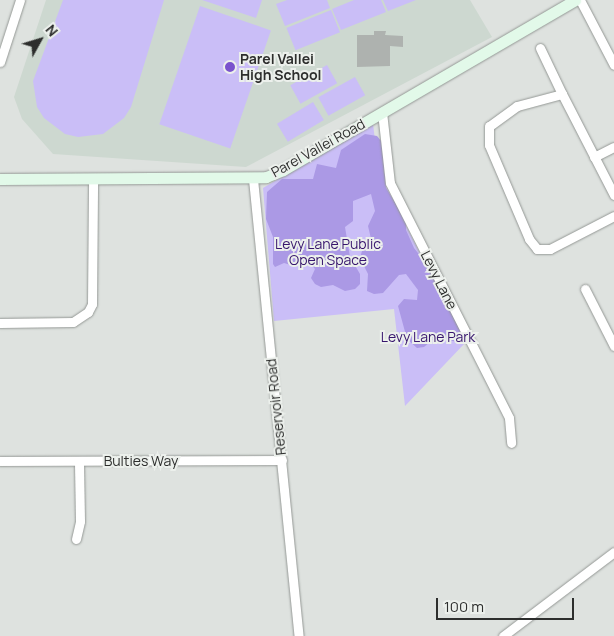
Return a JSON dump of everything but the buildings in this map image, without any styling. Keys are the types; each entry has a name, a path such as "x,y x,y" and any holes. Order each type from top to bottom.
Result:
{"street":[{"path":"0,62 20,0"},
{"name":"Parel Vallei Road","path":"0,179 253,179 283,170 575,0"},
{"path":"580,0 614,65"},
{"path":"540,48 614,195"},
{"path":"562,94 511,109 491,124 487,133 489,145 528,239 537,249 550,249 614,216"},
{"name":"Levy Lane","path":"382,112 390,183 510,418 511,443"},
{"path":"594,157 614,146"},
{"path":"0,323 73,322 88,312 92,304 93,179"},
{"name":"Reservoir Road","path":"253,179 300,636"},
{"path":"585,289 614,346"},
{"name":"Bulties Way","path":"0,462 282,460"},
{"path":"76,539 80,521 79,461"},
{"path":"503,636 513,633 614,552"}],"shaded area":[{"name":"Parel Vallei High School","path":"46,0 470,0 492,37 246,167 53,154 22,119 14,97"}],"green space":[{"path":"63,0 164,0 131,107 124,118 103,134 78,137 65,134 44,118 37,107 33,81"},
{"path":"202,0 262,0 256,18"},
{"path":"287,0 327,0 330,8 285,26 276,4"},
{"path":"354,0 381,0 386,12 341,30 332,9"},
{"path":"383,0 416,0 388,11"},
{"path":"200,6 271,30 230,149 159,124"},
{"path":"331,10 340,32 295,50 286,28"},
{"path":"327,65 337,83 300,104 290,85"},
{"path":"355,77 365,95 328,116 318,97"},
{"path":"313,102 324,120 288,142 277,124"},
{"name":"Levy Lane Public Open Space","path":"373,124 379,172 465,343 405,406 394,309 274,321 263,188"},
{"name":"Levy Lane Public Open Space","path":"365,134 377,136 382,142 386,188 406,220 406,230 414,248 428,266 462,331 457,342 436,337 424,347 417,348 407,339 398,306 404,299 417,300 418,290 406,274 399,275 383,293 374,294 367,291 368,274 360,258 362,251 372,243 368,226 375,211 371,194 353,201 353,221 345,227 350,257 360,274 360,284 355,289 345,291 333,285 321,287 315,284 311,278 315,269 309,262 294,266 284,263 275,267 273,264 273,237 266,219 267,192 282,179 313,179 317,164 336,168 341,150"}],"place":[{"name":"Parel Vallei High School","path":"230,67"}],"park label":[{"name":"Levy Lane Park","path":"428,337"}]}
